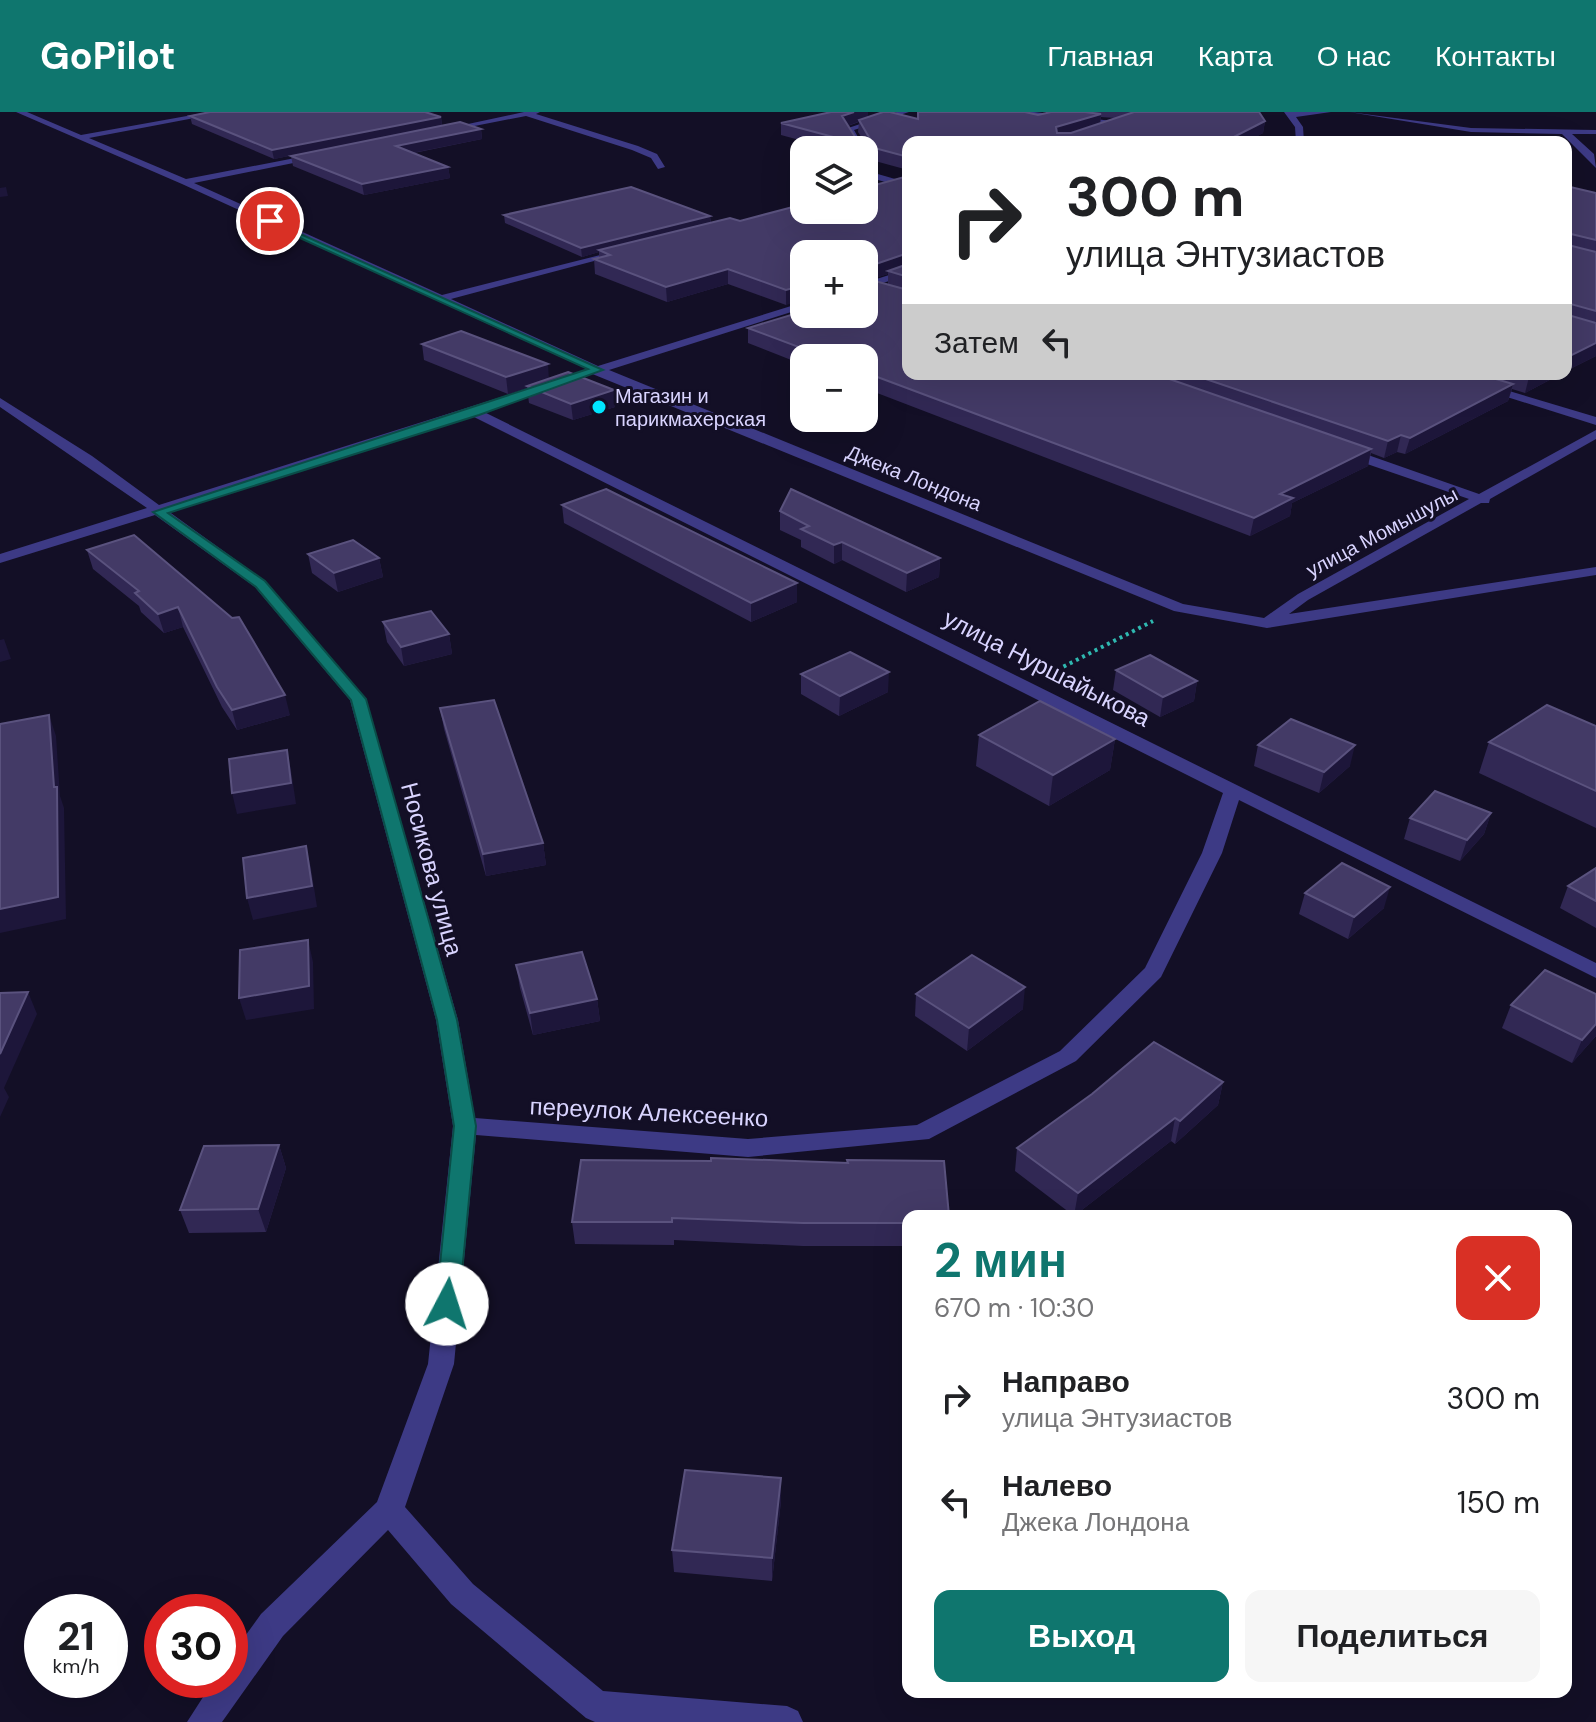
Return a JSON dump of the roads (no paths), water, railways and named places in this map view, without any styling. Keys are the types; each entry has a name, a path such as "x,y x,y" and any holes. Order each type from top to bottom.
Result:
{"street":[{"name":"Джека Лондона","path":"20,112 185,182 598,370 1179,608 1267,623"},
{"path":"78,138 222,112"},
{"path":"854,136 849,129 905,112"},
{"path":"1009,112 1126,123"},
{"path":"1125,112 1126,123"},
{"path":"1289,113 1327,112"},
{"path":"1353,112 1471,130 1596,132"},
{"path":"434,132 532,113 635,148 654,156 661,167"},
{"path":"1289,113 1299,127 1300,136"},
{"path":"1097,133 1126,123"},
{"path":"1564,131 1569,136"},
{"path":"1572,138 1596,165"},
{"path":"185,182 325,154"},
{"path":"878,176 902,181"},
{"path":"878,188 902,181"},
{"path":"439,299 634,248"},
{"path":"878,282 902,274"},
{"path":"0,559 475,413 598,370 790,309"},
{"path":"1460,380 1596,421"},
{"name":"Носикова улица","path":"0,402 260,584 358,699 447,1020 465,1126 441,1364 389,1510"},
{"name":"улица Нуршайыкова","path":"475,413 1596,971"},
{"name":"улица Момышулы","path":"1267,623 1303,597 1484,500 1596,434"},
{"path":"1333,447 1484,500"},
{"path":"1267,623 1596,571"},
{"name":"переулок Алексеенко","path":"465,1126 748,1148 921,1133 1068,1056 1154,972 1212,853 1233,790"},
{"path":"203,1722 272,1625 389,1510 462,1594 597,1707 787,1722"}],"place":[{"name":"Магазин и парикмахерская","path":"599,407"}]}
